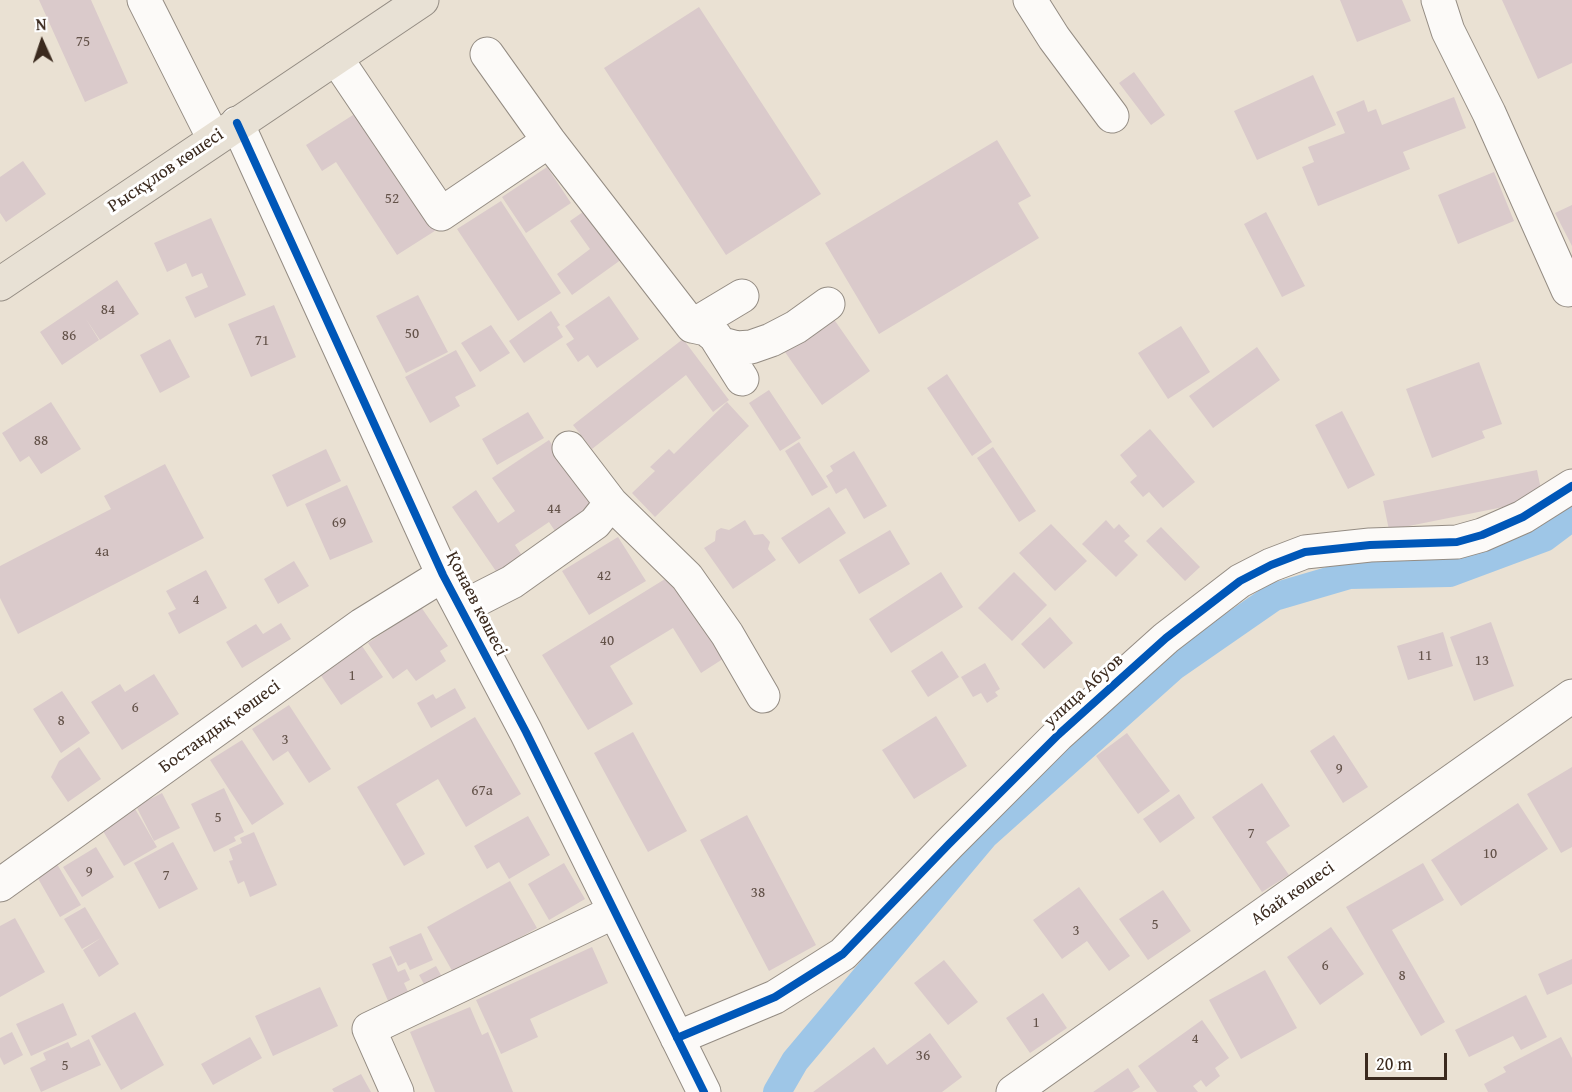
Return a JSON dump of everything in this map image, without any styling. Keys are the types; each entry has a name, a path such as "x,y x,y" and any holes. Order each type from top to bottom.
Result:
{"main road":[{"name":"Рысқұлов көшесі","path":"0,284 422,0"}],"street":[{"name":"Қонаев көшесі","path":"144,0 225,131 460,608 526,732 704,1092"},
{"path":"1030,0 1054,38 1112,116"},
{"path":"1438,0 1448,31 1494,123 1568,290"},
{"path":"487,54 549,141 692,326 706,329 722,344 742,380"},
{"path":"336,58 441,214 549,141"},
{"path":"692,326 742,296"},
{"path":"722,344 737,348 751,347 771,340 796,327 828,304"},
{"path":"569,448 611,503 687,577 727,634 763,696"},
{"name":"улица Абуов","path":"677,1038 775,997 843,954 1058,735 1166,638 1240,581 1271,565 1305,552 1370,545 1457,542 1482,535 1523,517 1572,486"},
{"path":"460,608 512,582 595,523 611,503"},
{"name":"Бостандық көшесі","path":"0,885 362,625 444,575"},
{"name":"Абай көшесі","path":"1013,1092 1572,696"},
{"path":"397,1092 369,1029 614,912"}],"building":[{"path":"39,0 91,0 128,83 85,102"},
{"path":"1340,0 1402,0 1411,21 1357,42"},
{"path":"1502,0 1572,0 1572,63 1538,79"},
{"path":"699,7 821,194 726,255 604,68"},
{"path":"1134,72 1165,115 1151,125 1119,83"},
{"path":"1313,75 1336,125 1257,160 1234,111"},
{"path":"1454,97 1466,128 1403,152 1410,169 1318,206 1302,167 1314,162 1308,147 1345,133 1336,112 1364,100 1368,112 1376,109 1382,125"},
{"path":"364,108 441,227 397,255 336,162 322,171 306,145"},
{"path":"997,140 1031,196 1018,203 1039,238 879,334 825,243"},
{"path":"23,161 46,194 6,222 0,213 0,177"},
{"path":"547,167 571,203 526,233 502,197"},
{"path":"1494,172 1514,221 1458,244 1438,195"},
{"path":"501,201 561,293 518,321 457,229"},
{"path":"593,205 629,254 572,295 557,274 590,249 570,221"},
{"path":"1572,205 1572,246 1555,213"},
{"path":"1266,212 1305,286 1282,297 1244,224"},
{"path":"211,218 246,295 195,318 185,297 208,287 202,273 192,277 186,263 167,272 154,243"},
{"path":"117,280 139,314 100,340 86,319 99,340 62,365 40,332"},
{"path":"418,295 448,352 406,373 376,316"},
{"path":"609,296 639,339 597,368 588,355 578,362 566,344 574,339 565,326"},
{"path":"274,305 296,357 251,377 228,324"},
{"path":"551,311 560,325 557,327 563,337 524,363 509,341"},
{"path":"833,318 870,371 822,405 785,352"},
{"path":"491,325 510,353 480,372 461,343"},
{"path":"1181,326 1210,372 1168,399 1138,353"},
{"path":"170,339 190,377 160,393 140,355"},
{"path":"683,339 729,400 713,412 686,375 592,449 573,425"},
{"path":"1257,347 1280,380 1213,428 1189,396"},
{"path":"456,350 476,386 455,397 460,406 430,423 405,377"},
{"path":"1479,362 1502,424 1482,431 1485,438 1432,458 1406,389"},
{"path":"947,374 992,442 972,456 927,388"},
{"path":"769,390 801,438 780,451 749,403"},
{"path":"51,402 81,449 41,474 29,456 20,462 2,433"},
{"path":"727,402 749,426 655,517 632,493 655,471 650,467 669,449 674,454"},
{"path":"1342,411 1375,475 1348,489 1315,425"},
{"path":"528,412 544,438 497,465 482,439"},
{"path":"1150,429 1195,482 1163,508 1149,492 1143,497 1130,482 1137,476 1120,455"},
{"path":"549,440 599,515 561,540 549,522 515,545 527,563 502,580 452,507 476,490 498,523 515,511 492,478"},
{"path":"799,442 828,487 812,496 785,451"},
{"path":"993,447 1036,511 1019,522 977,458"},
{"path":"326,449 341,481 287,507 272,475"},
{"path":"854,451 887,506 864,519 846,488 836,494 826,476 833,471 830,466"},
{"path":"165,464 204,538 18,634 0,598 0,566 111,509 104,496"},
{"path":"1537,470 1543,499 1389,530 1383,501"},
{"path":"347,485 373,542 330,560 305,504"},
{"path":"829,507 846,533 799,564 781,538"},
{"path":"745,520 754,535 763,534 770,542 768,549 776,560 733,589 704,548 715,541 716,531 721,528 729,530"},
{"path":"1106,520 1114,529 1119,524 1130,536 1124,541 1138,555 1116,577 1082,544"},
{"path":"1051,524 1087,561 1055,591 1019,553"},
{"path":"1161,527 1200,567 1185,581 1146,541"},
{"path":"890,530 910,564 859,594 839,560"},
{"path":"618,537 646,581 589,615 562,571"},
{"path":"294,561 309,586 278,604 264,579"},
{"path":"206,570 227,608 179,634 168,613 176,609 166,591"},
{"path":"678,571 729,655 701,673 673,628 610,666 633,704 588,730 542,655"},
{"path":"941,572 963,607 891,653 869,619"},
{"path":"1014,572 1047,605 1012,641 978,608"},
{"path":"421,607 448,646 440,651 446,661 416,681 407,669 393,679 368,643"},
{"path":"1050,617 1073,643 1044,669 1021,644"},
{"path":"1491,622 1514,686 1474,701 1450,637"},
{"path":"281,623 291,639 242,668 226,642 256,624 263,634"},
{"path":"1443,632 1453,666 1408,680 1397,646"},
{"path":"362,646 383,677 341,705 320,674"},
{"path":"942,651 959,677 928,697 911,671"},
{"path":"985,663 1000,689 995,692 998,696 987,703 981,693 973,697 961,677"},
{"path":"154,674 179,714 122,750 91,702 120,684 125,692"},
{"path":"455,688 466,708 431,728 417,703 433,694 436,699"},
{"path":"62,691 90,733 61,753 33,709"},
{"path":"289,705 331,769 309,783 288,751 273,761 252,729"},
{"path":"936,716 967,766 914,799 882,750"},
{"path":"475,717 521,794 466,827 438,779 396,804 425,854 404,866 357,787"},
{"path":"633,732 687,831 648,852 594,753"},
{"path":"1127,733 1170,791 1138,814 1096,756"},
{"path":"1334,735 1368,787 1343,803 1310,751"},
{"path":"242,740 284,804 252,825 210,760"},
{"path":"79,747 101,779 68,802 51,777 59,761"},
{"path":"1572,767 1572,847 1561,853 1527,794"},
{"path":"1262,783 1290,826 1266,842 1289,875 1262,892 1212,817"},
{"path":"224,788 244,832 234,837 236,841 214,852 191,804"},
{"path":"162,793 180,828 154,841 136,806"},
{"path":"1179,794 1195,818 1160,843 1143,819"},
{"path":"1518,803 1548,849 1461,906 1431,860"},
{"path":"134,807 157,847 124,866 100,826"},
{"path":"747,815 816,945 769,971 700,840"},
{"path":"528,816 550,855 509,879 499,862 487,869 474,846"},
{"path":"254,832 277,885 250,897 244,881 238,884 229,861 233,860 229,849 242,843 240,838"},
{"path":"173,842 198,889 159,909 134,863"},
{"path":"96,847 114,877 82,897 63,867"},
{"path":"564,863 585,899 549,920 528,884"},
{"path":"1423,863 1444,900 1392,930 1445,1022 1421,1036 1346,907"},
{"path":"57,864 81,905 60,917 36,875"},
{"path":"510,881 537,928 454,974 427,927"},
{"path":"1079,887 1130,956 1109,971 1087,941 1062,959 1033,920"},
{"path":"1163,890 1191,931 1148,960 1119,919"},
{"path":"85,907 119,964 99,977 83,950 101,938 82,949 64,919"},
{"path":"15,918 45,972 0,997 0,926"},
{"path":"1331,927 1364,974 1320,1005 1287,957"},
{"path":"421,933 433,960 410,970 406,962 398,966 389,947"},
{"path":"592,947 608,983 530,1019 538,1037 501,1054 476,1000"},
{"path":"391,956 398,972 405,969 410,980 404,983 409,994 389,1003 372,964"},
{"path":"1572,959 1572,984 1547,995 1538,974"},
{"path":"944,960 978,1002 948,1025 914,983"},
{"path":"436,966 447,986 430,995 419,975"},
{"path":"1265,970 1297,1028 1241,1059 1209,1000"},
{"path":"320,987 338,1026 273,1056 255,1016"},
{"path":"1043,993 1067,1028 1030,1053 1006,1018"},
{"path":"1526,995 1547,1037 1521,1050 1513,1036 1469,1057 1455,1030"},
{"path":"63,1003 77,1035 31,1056 16,1024"},
{"path":"470,1007 482,1035 488,1032 513,1092 435,1092 410,1032"},
{"path":"135,1012 164,1065 121,1090 91,1036"},
{"path":"1202,1020 1229,1058 1215,1068 1220,1076 1206,1087 1201,1080 1193,1086 1198,1092 1157,1092 1138,1066"},
{"path":"12,1032 23,1055 4,1065 0,1057 0,1038"},
{"path":"930,1033 962,1077 942,1092 813,1092 874,1047 887,1065"},
{"path":"250,1037 262,1058 213,1085 201,1064"},
{"path":"1561,1037 1572,1058 1572,1092 1488,1092 1484,1084 1506,1072 1503,1067"},
{"path":"89,1039 101,1065 41,1092 30,1068 46,1060 43,1053 68,1042 71,1048"},
{"path":"1128,1068 1140,1087 1132,1092 1093,1092"},
{"path":"361,1074 371,1092 334,1092 332,1089"}],"waterway":[{"path":"777,1092 795,1061 985,835 1173,667 1274,597 1349,575 1450,573 1544,538 1572,517"}],"cycle path":[{"path":"237,123 443,575 526,732 704,1092"},
{"path":"677,1038 775,997 843,954 1058,735 1166,638 1240,581 1271,565 1305,552 1370,545 1457,542 1482,535 1523,517 1572,486"}]}
